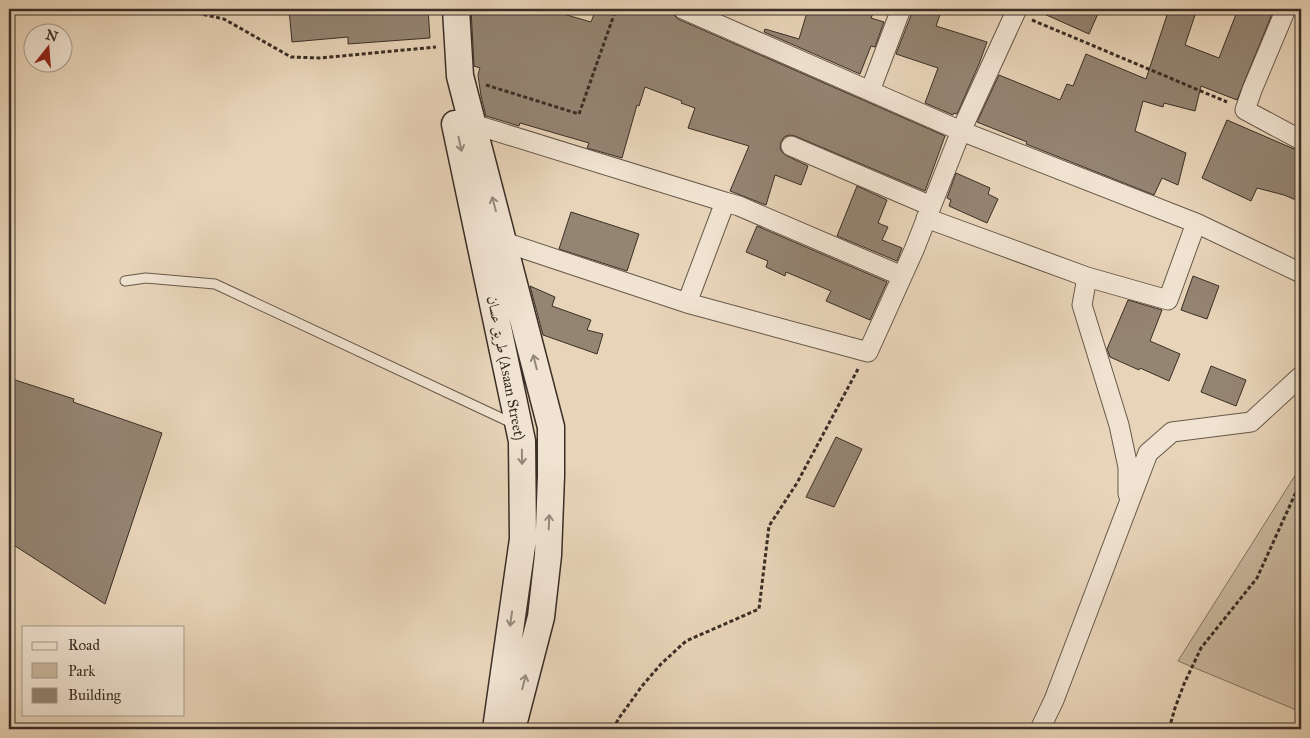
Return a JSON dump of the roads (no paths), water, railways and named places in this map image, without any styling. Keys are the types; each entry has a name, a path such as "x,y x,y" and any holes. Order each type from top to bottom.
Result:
{"street":[{"name":"طريق عسان (Asaan Street)","path":"444,9 450,96 522,441 523,539 496,729"},
{"path":"456,9 460,76 551,427 548,555 541,617 512,729"},
{"path":"683,9 961,131 1196,223 1301,273"},
{"path":"870,91 901,9"},
{"path":"1286,9 1245,110 1301,140"},
{"path":"504,242 687,303 868,352 902,276 961,131 1016,11"},
{"path":"473,124 740,206 902,276"},
{"path":"791,146 928,212 1087,277 1168,300 1196,223"},
{"path":"687,303 725,202"},
{"path":"1087,277 1082,305 1119,424 1128,467 1129,503"},
{"path":"1040,729 1054,700 1148,453 1172,432 1251,422 1301,376"},
{"path":"1054,700 1057,729"}],"lane":[{"path":"125,281 146,278 215,284 519,426"}]}
